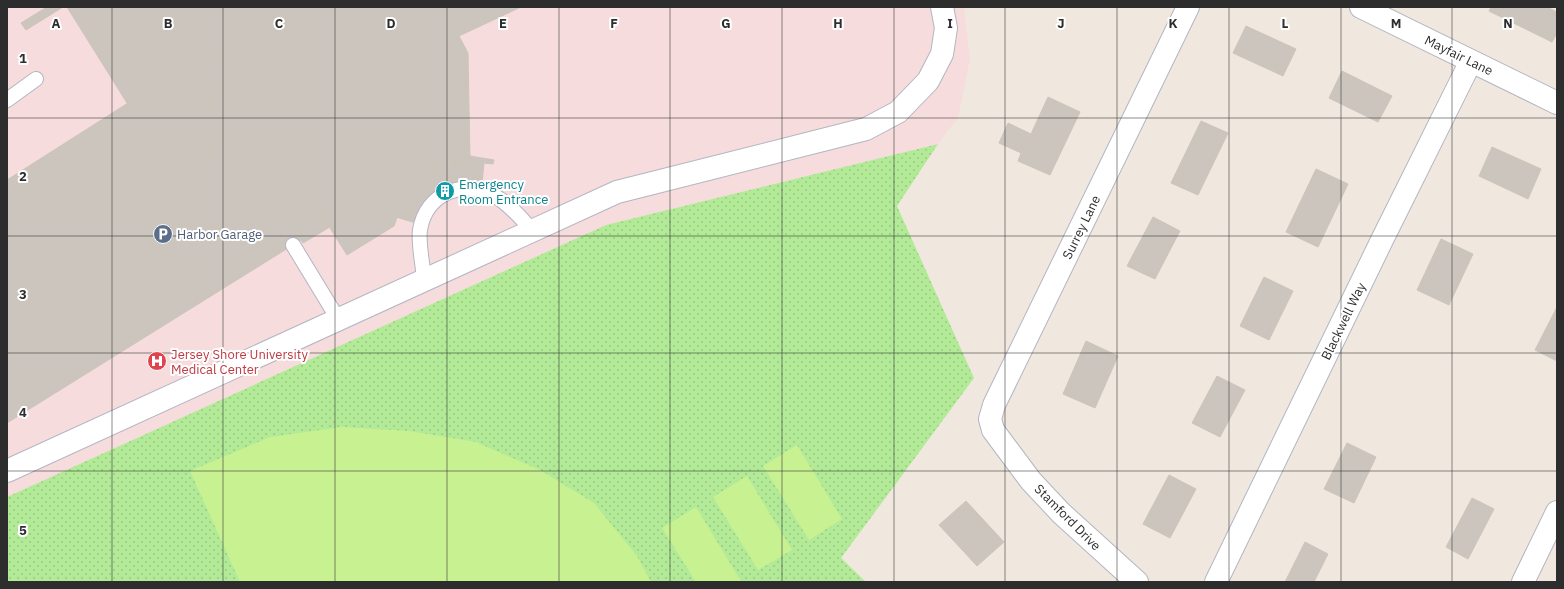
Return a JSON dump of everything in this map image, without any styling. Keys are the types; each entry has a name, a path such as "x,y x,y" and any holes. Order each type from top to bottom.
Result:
{"street":[{"path":"7,470 531,229 617,192 866,129 898,112 928,81 942,54 946,28 942,7"},
{"name":"Surrey Lane","path":"1006,447 993,430 991,424 990,419 994,405 1188,7"},
{"name":"Mayfair Lane","path":"1361,7 1557,103"},
{"name":"Blackwell Way","path":"1216,582 1382,240 1471,61"},
{"name":"Stamford Drive","path":"1006,447 1031,481 1061,513 1137,582"},
{"path":"1523,582 1557,512"}],"lane":[{"path":"7,100 36,79"},
{"path":"424,279 420,231 423,217 429,206 437,198 448,192 461,188 474,188 495,195 509,205 531,229"},
{"path":"293,245 338,319"}],"shaded area":[{"name":"Jersey Shore University Medical Center","path":"7,7 964,7 970,59 958,118 938,144 606,225 7,497"}],"green space":[{"path":"938,144 897,206 974,378 841,558 866,582 7,582 7,497 606,225"},
{"path":"342,427 409,431 476,442 540,470 594,503 637,556 651,582 240,582 190,471 270,437"},
{"path":"797,445 842,519 809,540 763,466"},
{"path":"747,476 792,550 758,570 713,497"},
{"path":"696,507 741,581 696,582 662,528"}],"building":[{"path":"47,7 63,7 26,30 21,23"},
{"path":"67,7 521,7 459,36 468,53 470,160 449,163 416,184 404,198 394,226 347,255 269,131 238,149 231,138 186,166 179,155 224,127 204,94 234,75 216,47 127,103"},
{"path":"1491,7 1547,7 1557,12 1557,33 1552,42 1489,11"},
{"path":"1246,26 1296,49 1283,76 1233,53"},
{"name":"Harbor Garage","path":"216,47 234,75 204,94 224,127 179,155 186,166 231,138 238,149 269,131 330,227 303,243 301,240 7,423 7,180"},
{"path":"1342,71 1392,96 1378,122 1329,98"},
{"path":"1048,97 1080,112 1050,175 1018,161 1021,153 999,143 1008,123 1031,134"},
{"path":"1201,121 1228,133 1198,195 1171,183"},
{"path":"1492,147 1541,169 1528,199 1479,176"},
{"name":"Emergency Room Entrance","path":"470,156 494,160 493,164 484,163 481,193 451,196 431,214 426,226 396,217 404,198 416,184 436,170 456,161 470,160"},
{"path":"1316,169 1348,184 1318,247 1286,232"},
{"path":"1153,217 1180,231 1155,279 1127,266"},
{"path":"1441,239 1473,254 1449,305 1417,290"},
{"path":"1264,277 1293,291 1269,340 1240,326"},
{"path":"1557,307 1557,361 1535,350"},
{"path":"1086,341 1118,356 1095,408 1063,394"},
{"path":"1217,376 1245,390 1220,437 1192,423"},
{"path":"1347,443 1376,457 1354,503 1324,489"},
{"path":"1169,475 1196,489 1170,538 1143,524"},
{"path":"1472,498 1494,509 1468,559 1446,547"},
{"path":"966,501 1004,542 977,566 939,525"},
{"path":"1305,542 1328,554 1314,582 1285,582"}],"place":[{"name":"Emergency Room Entrance","path":"445,191"},
{"name":"Harbor Garage","path":"163,234"},
{"name":"Jersey Shore University Medical Center","path":"157,361"}]}
